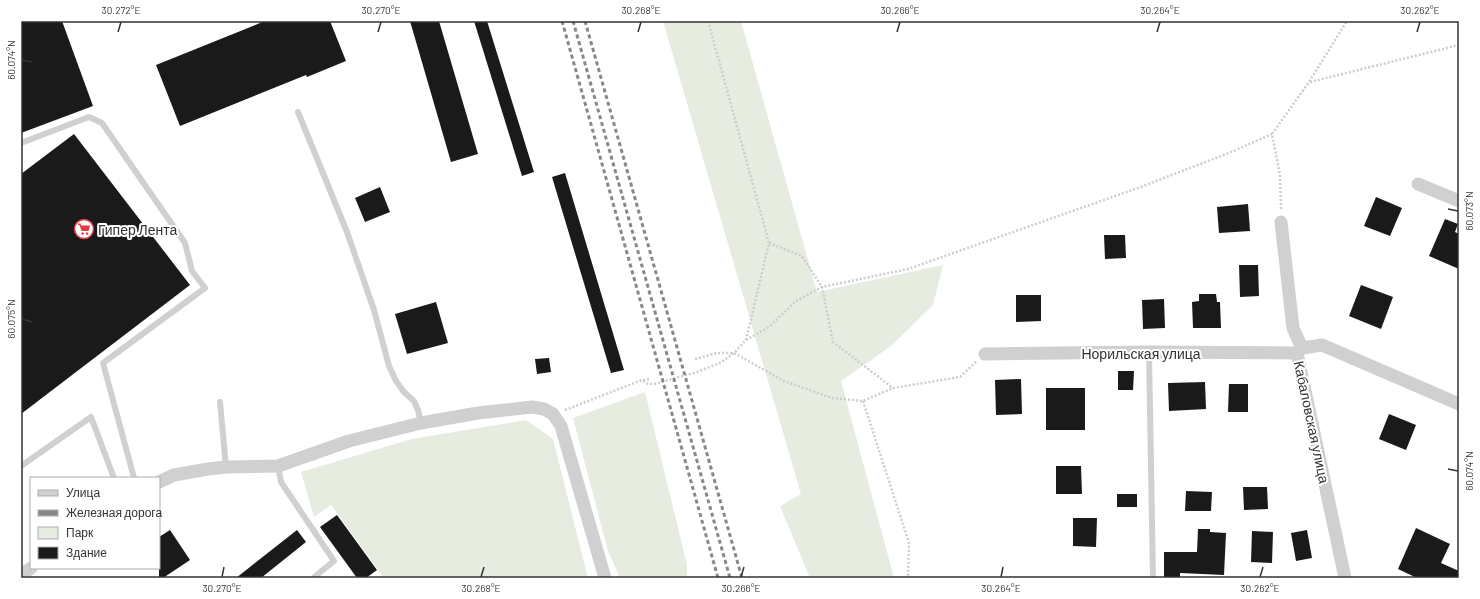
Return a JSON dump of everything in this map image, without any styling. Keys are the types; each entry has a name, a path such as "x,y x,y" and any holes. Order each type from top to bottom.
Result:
{"street":[{"path":"1418,184 1459,201"},
{"name":"Кабаловская улица","path":"1281,222 1292,328 1300,350 1345,578"},
{"name":"Норильская улица","path":"985,354 1300,350 1322,345 1459,404"},
{"path":"160,482 174,475 226,467 278,466 349,441 421,423 478,413 532,407 544,409 553,414 561,426 605,578"},
{"path":"21,575 30,569"}],"lane":[{"path":"298,112 347,232 374,310 389,366 396,381 414,402 418,410 421,423"},
{"path":"21,142 89,117 102,124 185,243 192,271 205,288 103,363 134,477"},
{"path":"1149,352 1153,578"},
{"path":"220,402 226,467"},
{"path":"21,466 91,417 114,477"},
{"path":"278,466 281,482 334,561 313,578"}],"path":[{"path":"708,21 769,243 746,340"},
{"path":"642,380 648,384 654,384 720,364 734,353 746,340 769,327 796,301 822,287 908,269 1138,188 1229,153 1272,134 1309,82 1347,21"},
{"path":"1309,82 1459,45"},
{"path":"1272,134 1280,175 1281,222"},
{"path":"769,243 802,256 822,287 833,342 893,388"},
{"path":"695,359 717,353 734,353 784,381 832,398 863,401 893,388 960,377 985,354"},
{"path":"553,414 642,380 650,379"},
{"path":"863,401 909,542 908,578"}],"green space":[{"path":"663,21 741,21 817,292 943,265 933,305 891,346 841,381 894,578 810,578 780,506 801,494"},
{"path":"645,392 687,565 687,578 620,578 608,551 573,418"},
{"path":"526,420 553,439 588,578 384,578 331,505 314,517 301,472 412,439"}],"building":[{"path":"21,21 62,21 93,106 21,133"},
{"path":"265,21 330,21 346,61 307,77 306,75 180,126 156,65"},
{"path":"410,21 439,21 478,154 451,162"},
{"path":"474,21 487,21 534,172 522,176"},
{"name":"Гипер Лента","path":"74,134 190,285 21,414 21,174"},
{"path":"565,173 624,370 611,373 552,177"},
{"path":"380,187 390,212 365,222 355,198"},
{"path":"1376,197 1402,208 1390,236 1364,226"},
{"path":"1248,204 1250,231 1219,233 1217,207"},
{"path":"1445,219 1458,224 1455,232 1459,234 1459,269 1429,256"},
{"path":"1104,235 1125,235 1126,258 1105,259"},
{"path":"1239,265 1258,265 1259,296 1240,297"},
{"path":"1361,285 1393,297 1381,329 1349,316"},
{"path":"1199,294 1216,294 1217,302 1220,302 1221,328 1193,328 1192,302 1199,301"},
{"path":"1016,295 1041,295 1041,321 1016,322"},
{"path":"1164,299 1165,328 1143,329 1142,300"},
{"path":"436,302 448,343 407,354 395,314"},
{"path":"549,358 551,372 537,374 535,359"},
{"path":"1118,371 1134,371 1133,390 1118,390"},
{"path":"1021,379 1022,414 996,415 995,380"},
{"path":"1205,382 1206,409 1169,411 1168,383"},
{"path":"1229,384 1248,384 1248,412 1228,412"},
{"path":"1046,388 1085,388 1085,430 1046,430"},
{"path":"1389,414 1416,425 1406,450 1379,439"},
{"path":"1056,466 1081,466 1082,494 1056,494"},
{"path":"1243,487 1267,487 1268,509 1244,510"},
{"path":"1186,491 1212,492 1211,511 1185,511"},
{"path":"1117,494 1137,494 1137,507 1117,507"},
{"path":"337,515 377,570 366,578 357,578 320,527"},
{"path":"1073,518 1097,518 1096,547 1073,546"},
{"path":"1416,528 1450,544 1441,563 1459,571 1459,578 1417,578 1398,569"},
{"path":"1198,529 1210,529 1210,532 1226,533 1224,575 1180,573 1180,577 1164,577 1164,552 1197,552"},
{"path":"170,530 190,560 163,578 159,578 160,536"},
{"path":"297,530 306,542 261,578 236,578"},
{"path":"1307,530 1312,558 1296,561 1291,533"},
{"path":"1252,531 1273,532 1272,563 1251,562"}],"railway":[{"path":"562,21 718,578"},
{"path":"573,21 730,578"},
{"path":"585,21 742,578"}],"place":[{"name":"Гипер Лента","path":"84,229"}]}
